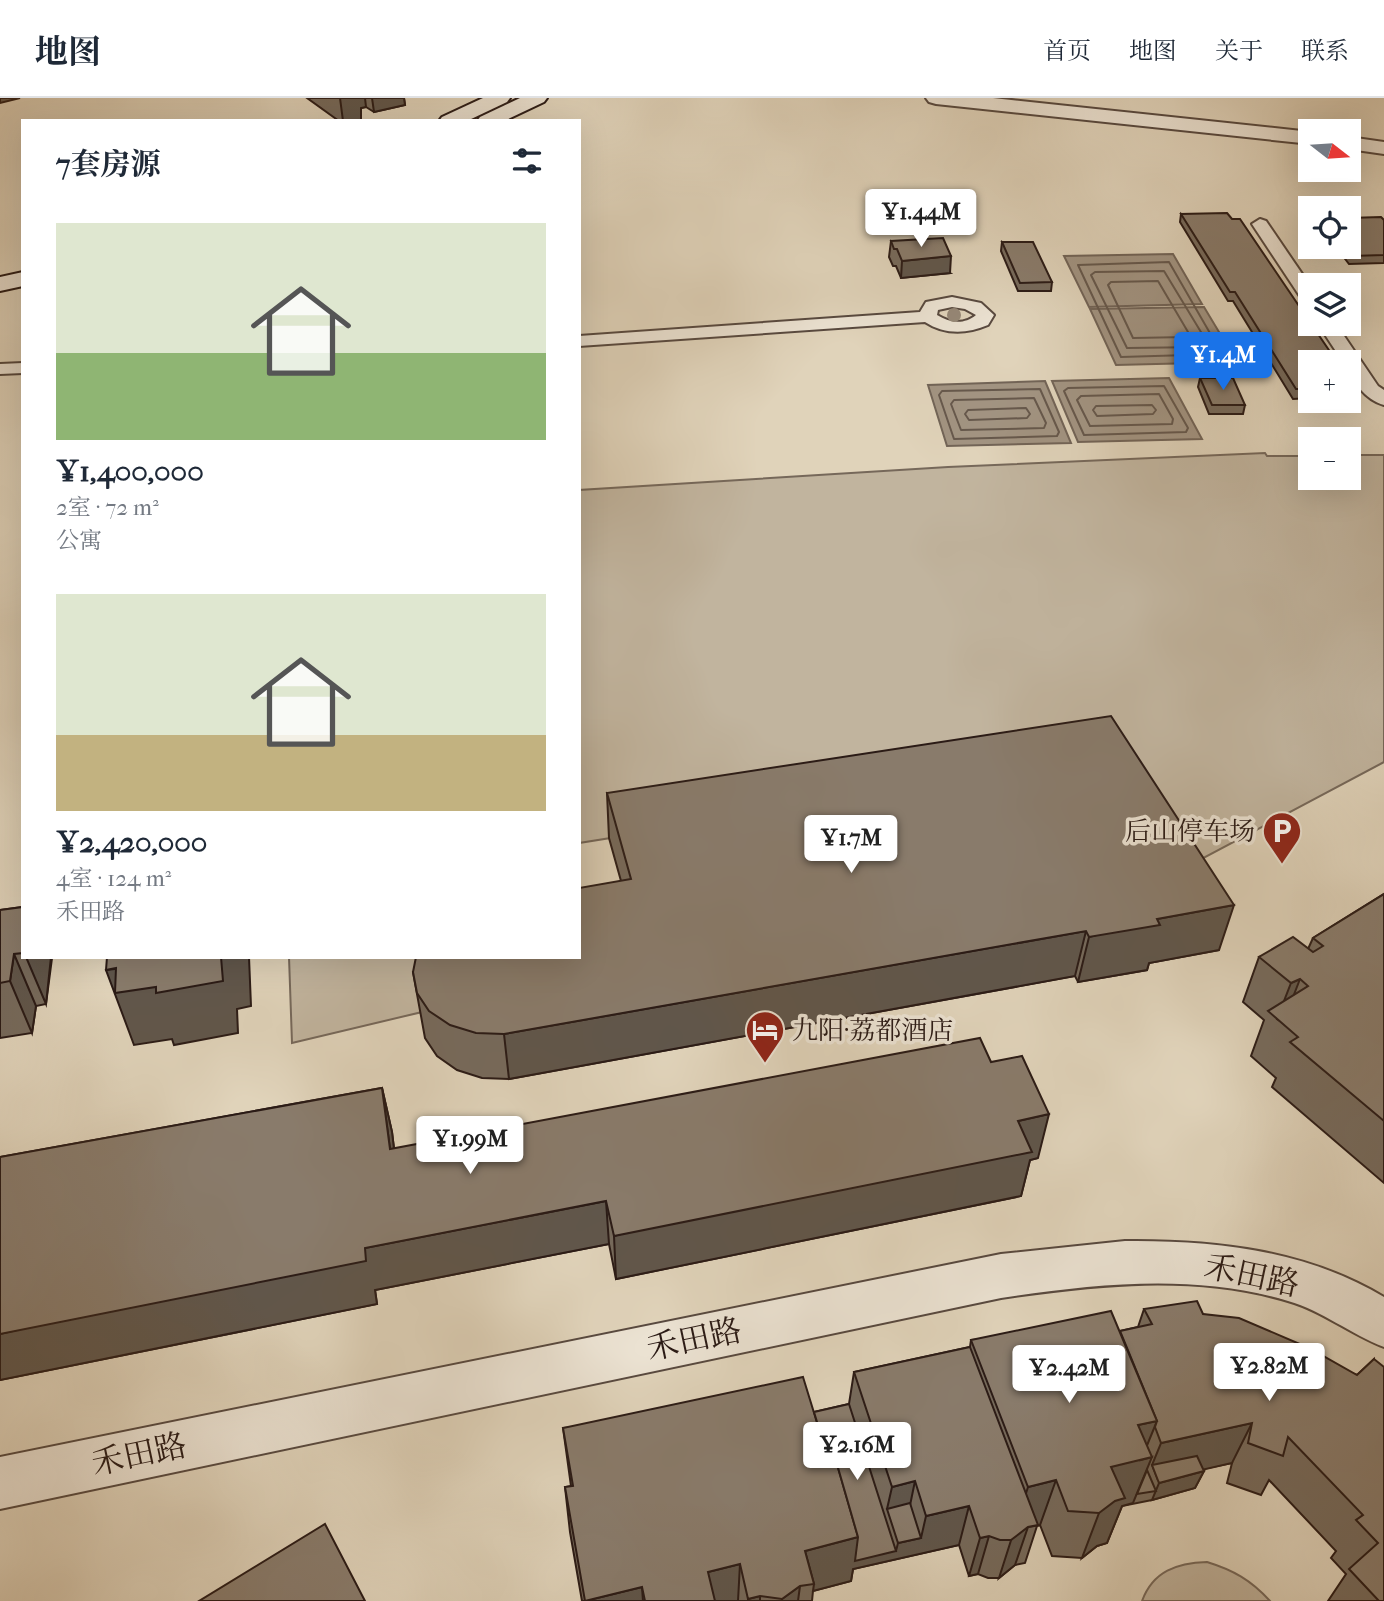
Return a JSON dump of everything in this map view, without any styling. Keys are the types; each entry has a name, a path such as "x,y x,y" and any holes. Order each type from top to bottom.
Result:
{"street":[{"path":"453,119 500,98"},
{"path":"490,119 537,98"},
{"path":"936,98 1298,137"},
{"path":"1362,145 1384,148"},
{"path":"0,267 21,262"},
{"path":"0,284 21,279"},
{"name":"禾田路","path":"0,1483 1001,1276 1067,1266 1151,1260 1230,1265 1274,1275 1329,1293 1384,1324"}],"lane":[{"path":"1260,225 1298,281"},
{"path":"581,341 929,317"},
{"path":"1335,336 1371,390 1384,399"},
{"path":"0,369 21,368"}],"shaded area":[{"path":"1265,453 1267,456 1298,456 1298,490 1361,490 1361,455 1384,455 1384,762 1194,863 1101,760 581,843 581,490 948,467"},
{"path":"289,959 463,959 422,1012 292,1043"},
{"path":"1207,1562 1241,1577 1270,1601 1142,1601 1153,1582 1167,1571 1186,1564"}],"water":[{"path":"1173,254 1202,304 1089,307 1064,256"},
{"path":"1204,307 1237,362 1116,365 1090,309"},
{"path":"1169,378 1202,439 1078,442 1052,381"},
{"path":"1045,381 1071,443 947,446 928,385"}],"building":[{"path":"1227,213 1232,219 1240,219 1298,305 1298,336 1319,336 1329,350 1298,350 1298,389 1235,292 1230,292 1181,214"},
{"path":"1381,217 1384,220 1384,255 1361,256 1361,218"},
{"path":"943,238 951,256 902,261 891,241"},
{"path":"1002,242 1033,242 1052,282 1020,283"},
{"path":"1200,378 1233,378 1245,405 1212,405"},
{"path":"1111,716 1234,905 1157,919 1160,925 1089,937 1086,931 504,1034 476,1033 450,1025 429,1011 417,993 413,972 416,959 581,959 581,888 631,879 607,793"},
{"path":"1384,894 1384,1121 1290,1042 1298,1037 1268,1011 1308,986 1300,979 1291,983 1259,957 1293,937 1313,952 1323,946 1313,938"},
{"path":"21,907 21,953 14,954 10,981 0,983 0,910"},
{"path":"107,959 221,959 223,981 156,993 156,987 115,993 116,968 106,970"},
{"path":"980,1038 991,1062 1022,1056 1049,1114 1018,1121 1032,1152 614,1236 606,1201 365,1248 366,1261 0,1334 0,1157 382,1088 390,1149"},
{"path":"1197,1301 1203,1314 1239,1318 1309,1348 1357,1375 1374,1359 1384,1367 1384,1601 1379,1601 1349,1569 1378,1543 1356,1520 1363,1515 1288,1437 1283,1456 1248,1443 1252,1423 1161,1443 1155,1427 1157,1421 1120,1331 1152,1324 1144,1309"},
{"path":"1111,1311 1157,1421 1138,1425 1152,1457 1111,1467 1125,1498 1115,1501 1099,1513 1068,1511 1056,1480 1028,1487 971,1340"},
{"path":"970,1347 1038,1525 1028,1527 1011,1540 989,1536 980,1538 969,1506 926,1516 915,1481 892,1487 854,1372"},
{"path":"803,1377 823,1442 830,1440 858,1537 805,1551 814,1584 800,1586 782,1599 760,1596 748,1599 740,1564 708,1572 715,1601 645,1601 642,1587 585,1601 565,1487 573,1486 563,1428"},
{"path":"849,1404 896,1551 855,1561 858,1537 830,1440 823,1442 814,1412"},
{"path":"1197,1456 1204,1471 1159,1483 1152,1465"},
{"path":"1147,1470 1156,1491 1137,1494"},
{"path":"910,1503 921,1538 898,1543 887,1509"},
{"path":"325,1524 365,1601 199,1601"}],"place":[{"name":"后山停车场","path":"1282,865"},
{"name":"九阳·荔都酒店","path":"765,1064"}]}
